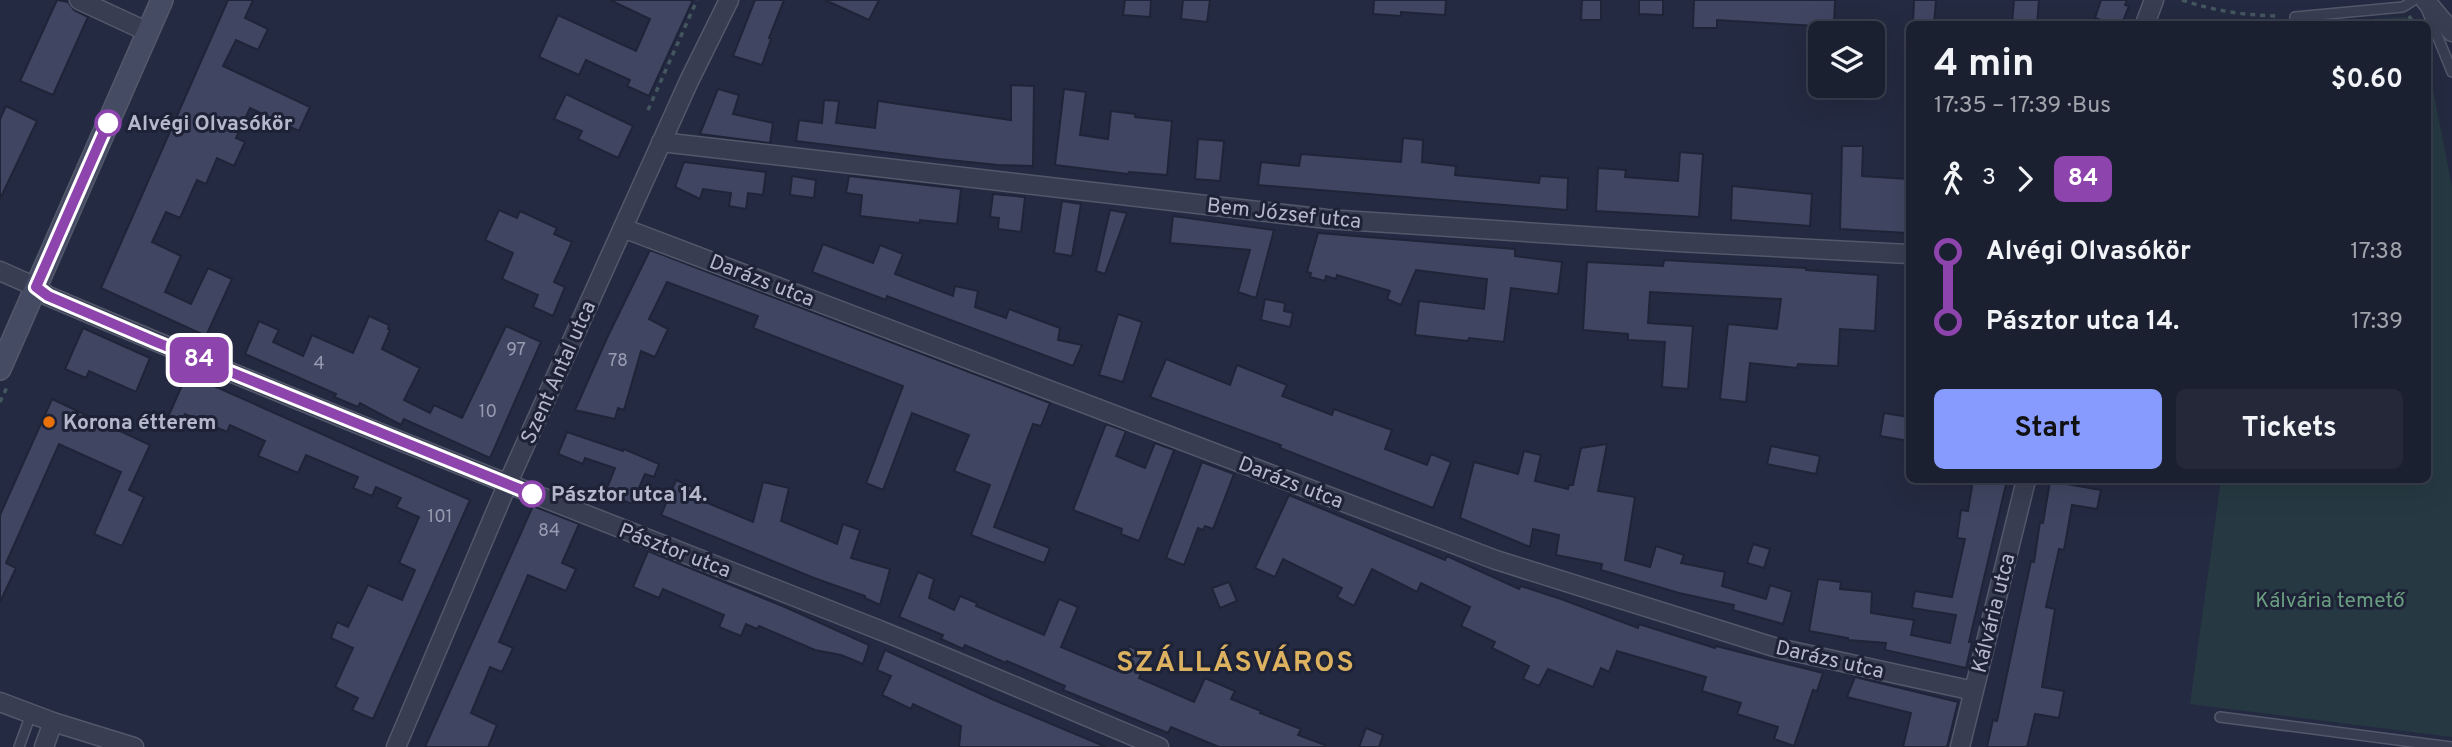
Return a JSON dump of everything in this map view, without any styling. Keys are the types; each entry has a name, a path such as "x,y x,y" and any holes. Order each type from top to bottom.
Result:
{"main road":[{"path":"0,369 162,0"}],"street":[{"path":"79,0 148,32"},
{"name":"Szent Antal utca","path":"396,747 507,485 729,0"},
{"path":"2146,21 2154,0"},
{"path":"2424,0 2452,32"},
{"name":"Bem József utca","path":"662,142 1327,219 1906,254"},
{"name":"Darázs utca","path":"623,228 1496,560 1773,647 1974,691"},
{"name":"Pásztor utca","path":"0,271 36,287 48,296 156,342 507,485 877,630 1159,747"},
{"name":"Kálvária utca","path":"1960,747 2025,483"},
{"path":"0,702 134,747"},
{"path":"44,747 53,722"}],"lane":[{"path":"2295,21 2295,17 2403,7 2414,0"},
{"path":"2424,0 2452,72"},
{"path":"19,747 31,714"},
{"path":"2220,717 2451,747"}],"path":[{"path":"648,110 697,0"},
{"path":"2182,0 2204,8 2239,15 2277,16"}],"green space":[{"path":"2406,17 2408,21 2333,21"},
{"name":"Kálvária temető","path":"2431,79 2452,187 2452,737 2190,704 2221,483 2431,483"}],"building":[{"path":"57,0 68,2 74,10 88,17 53,95 20,81"},
{"path":"228,0 253,0 245,18 268,29 258,50 236,40 223,66 310,107 299,131 250,108 236,138 245,142 234,166 217,158 206,184 197,180 180,218 166,212 152,242 181,256 165,292 191,304 208,268 232,279 206,336 101,288"},
{"path":"610,0 693,0 649,96 627,86 630,80 586,60 579,75 539,57 558,15 636,51 650,19"},
{"path":"755,0 784,0 762,65 733,56"},
{"path":"825,0 879,0 869,20"},
{"path":"1125,0 1151,0 1150,17 1123,15"},
{"path":"1183,0 1210,0 1207,22 1181,19"},
{"path":"1374,0 1446,0 1445,15 1401,12 1401,16 1373,14"},
{"path":"1582,0 1601,0 1601,20 1581,20"},
{"path":"1639,0 1663,0 1663,15 1639,14"},
{"path":"1694,0 1835,0 1834,21 1808,21 1808,25 1717,20 1717,28 1693,28"},
{"path":"1914,0 1936,0 1934,21 1913,21"},
{"path":"2014,0 2039,0 2037,21 2012,21"},
{"path":"2101,0 2127,0 2125,5 2129,6 2123,21 2095,18"},
{"path":"1011,85 1034,86 1033,166 939,159 796,141 799,120 822,123 824,100 839,101 836,123 875,128 878,101 1011,120"},
{"path":"718,89 739,95 733,114 773,123 770,143 700,134"},
{"path":"1064,89 1086,92 1080,135 1108,139 1111,111 1172,121 1167,175 1128,174 1055,165"},
{"path":"566,94 633,126 618,158 578,139 582,131 554,119"},
{"path":"6,106 37,121 0,199 0,119"},
{"path":"1403,138 1423,140 1422,162 1456,166 1455,175 1539,183 1540,176 1568,178 1567,210 1258,185 1261,162 1299,166 1301,154 1401,162"},
{"path":"1198,139 1224,141 1220,181 1195,179"},
{"path":"1842,146 1863,146 1862,176 1906,179 1906,233 1840,229"},
{"path":"1680,152 1703,154 1699,217 1596,211 1598,168 1626,170 1625,177 1678,181"},
{"path":"684,162 766,172 763,195 748,193 746,209 729,206 731,193 703,189 700,199 675,187"},
{"path":"792,176 816,180 814,198 790,195"},
{"path":"849,176 961,189 957,224 860,216 862,195 846,193"},
{"path":"1732,186 1812,194 1810,226 1731,220"},
{"path":"993,194 1025,197 1021,232 998,229 999,218 990,217"},
{"path":"1062,201 1081,204 1072,256 1054,253"},
{"path":"499,210 517,218 520,211 557,228 554,234 572,242 554,282 565,287 553,316 533,307 538,295 502,279 513,253 485,240"},
{"path":"1110,210 1127,213 1105,274 1096,271"},
{"path":"1173,216 1274,230 1256,298 1238,292 1250,250 1170,243"},
{"path":"1318,233 1515,249 1515,256 1562,262 1558,294 1511,288 1504,342 1415,335 1419,301 1484,309 1487,279 1416,270 1401,305 1387,299 1390,291 1337,275 1336,279 1326,276 1325,281 1310,277 1311,273 1307,272"},
{"path":"823,244 873,263 880,245 903,254 895,274 953,296 955,286 978,291 975,307 1006,318 1009,309 1060,328 1058,340 1082,345 1073,366 887,296 886,300 812,272"},
{"path":"650,250 1050,403 1041,426 1033,424 994,527 1050,548 1044,563 971,535 990,485 954,471 969,435 912,413 883,490 866,483 903,386 753,328 758,316 667,282 649,319 668,329 655,357 641,351 624,410 618,408 615,419 575,410"},
{"path":"1664,260 1878,275 1875,331 1840,329 1838,366 1798,364 1797,368 1750,363 1746,402 1720,399 1728,324 1777,329 1781,299 1650,292 1648,323 1693,326 1688,389 1662,387 1665,342 1628,340 1628,334 1583,330 1587,262 1663,266"},
{"path":"1265,299 1285,303 1284,311 1293,313 1290,327 1261,320"},
{"path":"1118,314 1142,322 1123,382 1099,375"},
{"path":"369,316 389,325 390,330 382,349 420,368 404,400 430,413 434,405 462,418 506,326 541,342 490,458 404,419 401,425 360,403 358,407 334,397 336,394 245,354 259,321 279,330 273,342 303,356 312,335 353,353"},
{"path":"83,328 150,358 136,392 89,371 86,378 65,369"},
{"path":"1166,359 1230,385 1237,365 1287,385 1282,396 1332,415 1334,409 1392,430 1385,449 1427,465 1431,454 1451,462 1433,508 1280,448 1281,445 1150,397"},
{"path":"187,374 470,500 373,719 352,710 358,698 335,687 353,648 331,638 337,622 348,627 368,585 402,600 415,570 399,563 419,517 396,507 401,498 376,487 372,496 353,488 358,477 306,455 298,473 258,456 265,441 230,425 227,432 185,414 177,431 164,426"},
{"path":"52,399 150,445 129,490 144,497 122,546 94,534 121,472 59,444 6,563 16,568 0,602 0,515"},
{"path":"1884,413 1906,417 1906,440 1880,436"},
{"path":"1106,424 1126,431 1116,456 1145,468 1155,443 1174,450 1139,541 1121,534 1122,529 1073,510"},
{"path":"567,432 623,451 624,449 659,464 654,477 645,474 632,504 605,493 615,468 585,458 583,464 558,454"},
{"path":"1607,444 1598,491 1635,497 1625,560 1650,567 1656,546 1684,555 1681,563 1725,572 1722,586 1766,599 1770,585 1792,592 1783,624 1733,610 1734,605 1679,593 1601,570 1602,564 1556,555 1559,535 1533,529 1530,547 1460,518 1474,462 1518,474 1524,451 1541,455 1535,481 1568,489 1569,485 1573,485 1581,448"},
{"path":"1771,446 1820,456 1816,474 1767,464"},
{"path":"1202,462 1234,474 1213,529 1205,526 1203,530 1198,528 1184,565 1166,558"},
{"path":"676,480 702,491 698,499 753,522 763,482 789,488 781,521 837,544 843,524 860,530 851,558 890,569 880,605 865,596 661,515"},
{"path":"1973,483 2006,483 1969,642 1972,642 1966,668 1885,650 1886,643 1848,640 1809,631 1818,579 1841,582 1840,589 1872,592 1871,613 1914,620 1911,635 1950,643 1956,615 1912,608 1915,591 1952,597 1965,539 1957,538 1961,510 1968,511"},
{"path":"2050,483 2101,490 2097,509 2072,505 2064,550 2059,549 2046,607 2055,609 2042,687 2064,691 2059,718 2035,714 2027,747 1987,747 1993,720 1997,721 2031,561 2034,562 2040,522 2043,523"},
{"path":"1289,495 1445,560 1447,556 1519,589 1521,586 1561,599 1638,628 1639,624 1715,648 1716,646 1823,673 1817,691 1813,690 1794,746 1774,739 1778,727 1737,714 1741,703 1702,691 1706,677 1617,651 1609,672 1601,668 1593,687 1548,669 1539,686 1523,679 1529,666 1492,648 1495,642 1461,626 1470,607 1421,583 1417,592 1372,569 1354,606 1337,597 1342,588 1283,559 1275,577 1255,568"},
{"path":"533,506 579,524 562,563 576,569 566,591 528,575 499,642 513,648 502,672 490,667 471,713 497,725 488,747 425,747"},
{"path":"1753,544 1770,549 1764,568 1747,563"},
{"path":"648,551 869,645 863,664 841,655 815,650 759,626 757,629 746,624 741,636 719,627 724,615 663,589 659,598 633,587"},
{"path":"918,572 934,579 929,598 954,610 960,596 977,603 976,606 1044,635 1059,599 1078,607 1061,647 1118,671 1129,646 1149,655 1139,678 1194,702 1205,678 1235,691 1231,699 1301,729 1298,735 1325,747 1219,747 1171,727 1168,733 1063,690 1065,686 1007,661 1006,663 965,645 963,649 941,639 943,635 899,617"},
{"path":"1229,582 1237,601 1220,608 1212,588"},
{"path":"885,650 1106,747 959,747 961,726 913,704 911,709 882,695 891,676 877,670"},
{"path":"1855,677 1958,702 1947,747 1903,747 1911,713 1847,697"},
{"path":"1366,728 1383,735 1379,747 1359,747"}],"bus line":[{"name":"84","path":"108,123 36,287 48,296 156,342 532,494"}],"place":[{"name":"Alvégi Olvasókör","path":"108,123"},
{"name":"Korona étterem","path":"49,422"},
{"name":"Pásztor utca 14.","path":"532,494"}],"district":[{"name":"SZÁLLÁSVÁROS","path":"1236,661"}]}
